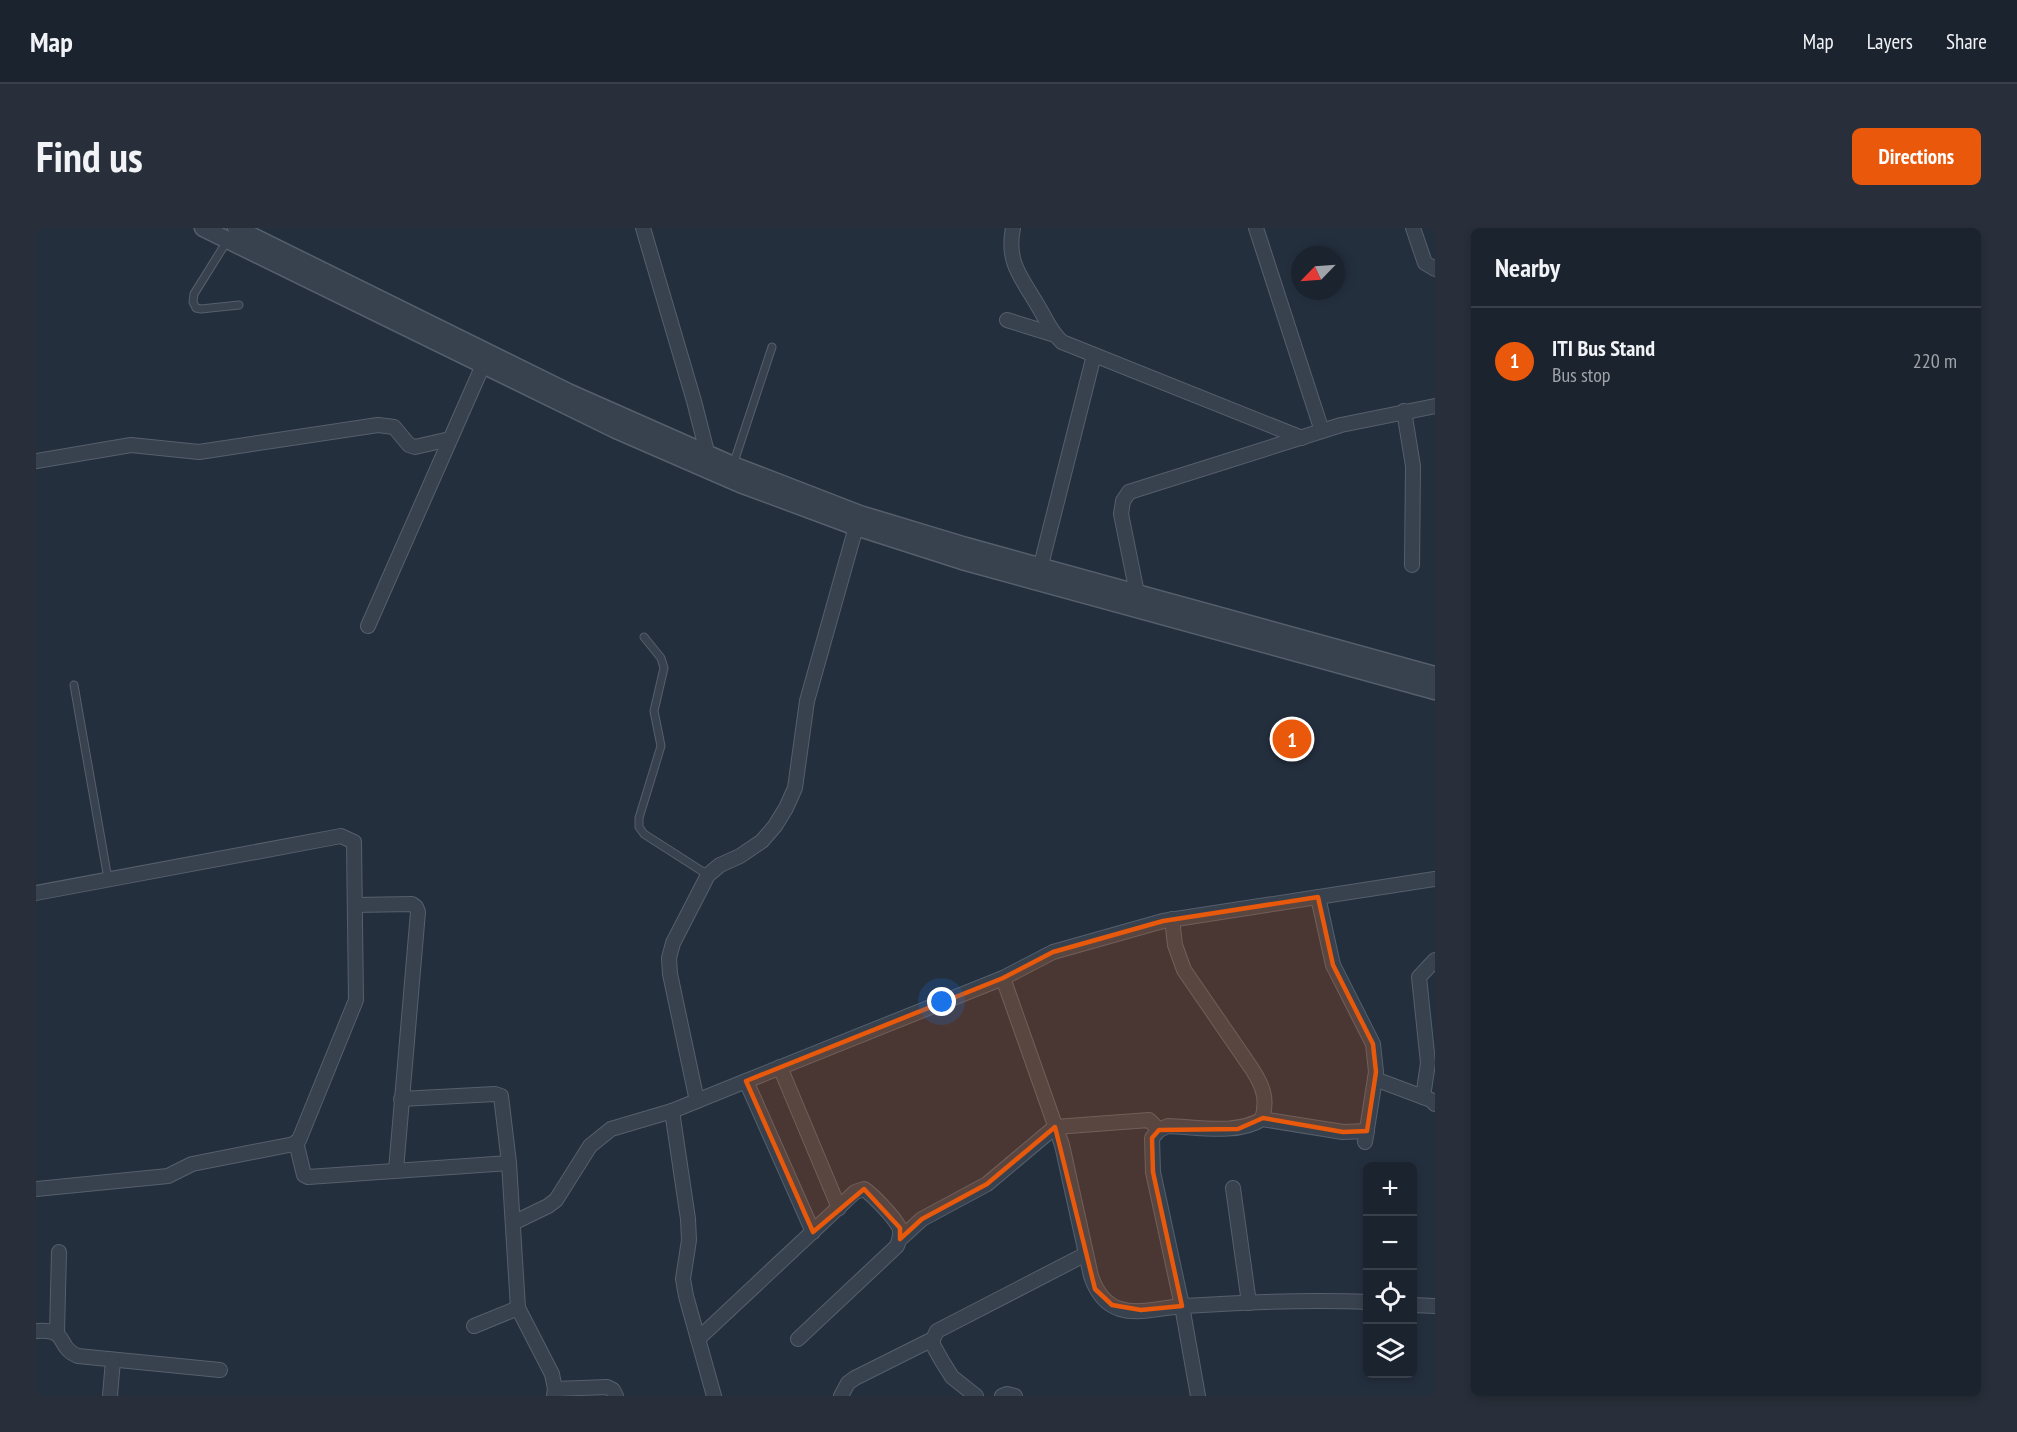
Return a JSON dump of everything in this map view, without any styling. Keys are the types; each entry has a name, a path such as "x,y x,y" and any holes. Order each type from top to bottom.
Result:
{"street":[{"path":"202,228 231,235 568,392 733,465 860,514 1137,593 1391,671"},
{"path":"643,228 707,452"},
{"path":"1013,228 1010,243 1016,271 1039,307 1052,334"},
{"path":"1256,228 1322,431"},
{"path":"1413,228 1425,262 1435,269"},
{"path":"231,235 483,365 616,430 740,484 856,527 962,561 1434,683"},
{"path":"1007,320 1052,334 1062,342 1302,438"},
{"path":"1041,565 1094,355"},
{"path":"368,626 483,365"},
{"path":"1137,593 1120,514 1123,501 1129,492 1341,425 1435,406"},
{"path":"1404,411 1413,466 1412,565"},
{"path":"36,461 131,444 199,452 378,425 393,428 409,445 415,447 450,439"},
{"path":"697,1101 670,974 669,958 673,943 708,875 720,865 740,856 762,841 775,826 795,788 807,701 856,527"},
{"path":"36,893 341,836 354,842 356,1000 297,1142 304,1174 308,1177 509,1163"},
{"path":"513,1224 556,1200 590,1146 611,1129 672,1111 1003,978 1053,951 1172,919 1435,879"},
{"path":"1262,1119 1366,1136 1375,1079 1373,1044 1333,965 1318,897"},
{"path":"354,905 412,904 417,907 418,912 396,1170"},
{"path":"1172,919 1175,945 1184,970 1261,1083 1265,1095 1262,1119 1253,1125 1238,1129 1168,1126 1159,1130 1152,1138 1153,1172 1182,1306 1198,1396"},
{"path":"1375,1079 1429,1100 1428,1063 1419,977 1435,960"},
{"path":"1003,978 1066,1160 1095,1288 1112,1305 1122,1310 1141,1310 1325,1300 1363,1302"},
{"path":"780,1067 838,1208"},
{"path":"746,1081 813,1232"},
{"path":"401,1099 495,1094 501,1096 509,1163 518,1308 552,1374 555,1392 607,1387 613,1390 616,1396"},
{"path":"672,1111 688,1220 689,1240 683,1279 714,1396"},
{"path":"798,1339 897,1246 900,1239 922,1218 987,1184 1055,1127 1149,1120 1159,1130"},
{"path":"36,1189 168,1176 192,1164 297,1142"},
{"path":"1233,1188 1249,1303"},
{"path":"698,1339 855,1192 864,1189 871,1194 900,1228 900,1239"},
{"path":"59,1252 57,1333 70,1353 113,1360 219,1370"},
{"path":"976,1396 952,1377 933,1345 937,1331 1086,1254"},
{"path":"1417,1305 1435,1306"},
{"path":"474,1326 518,1308"},
{"path":"36,1331 48,1330 57,1333"},
{"path":"841,1396 848,1383 855,1378 933,1339"},
{"path":"110,1396 113,1360"},
{"path":"1002,1396 1007,1394 1015,1396"}],"lane":[{"path":"231,235 194,294 193,302 196,308 201,309 239,305"},
{"path":"733,465 772,347"},
{"path":"644,637 661,658 664,668 654,711 661,746 639,818 639,827 644,834 708,875"},
{"path":"74,685 108,879"}],"highlighted area":[{"path":"1318,897 1333,965 1373,1044 1376,1072 1367,1131 1343,1132 1263,1118 1238,1129 1159,1130 1152,1138 1153,1172 1182,1306 1141,1310 1112,1305 1095,1289 1055,1127 987,1184 922,1219 900,1239 900,1228 864,1189 813,1232 746,1081 1003,978 1053,952 1163,921"}],"place":[{"name":"ITI Bus Stand","path":"1292,739"}]}
